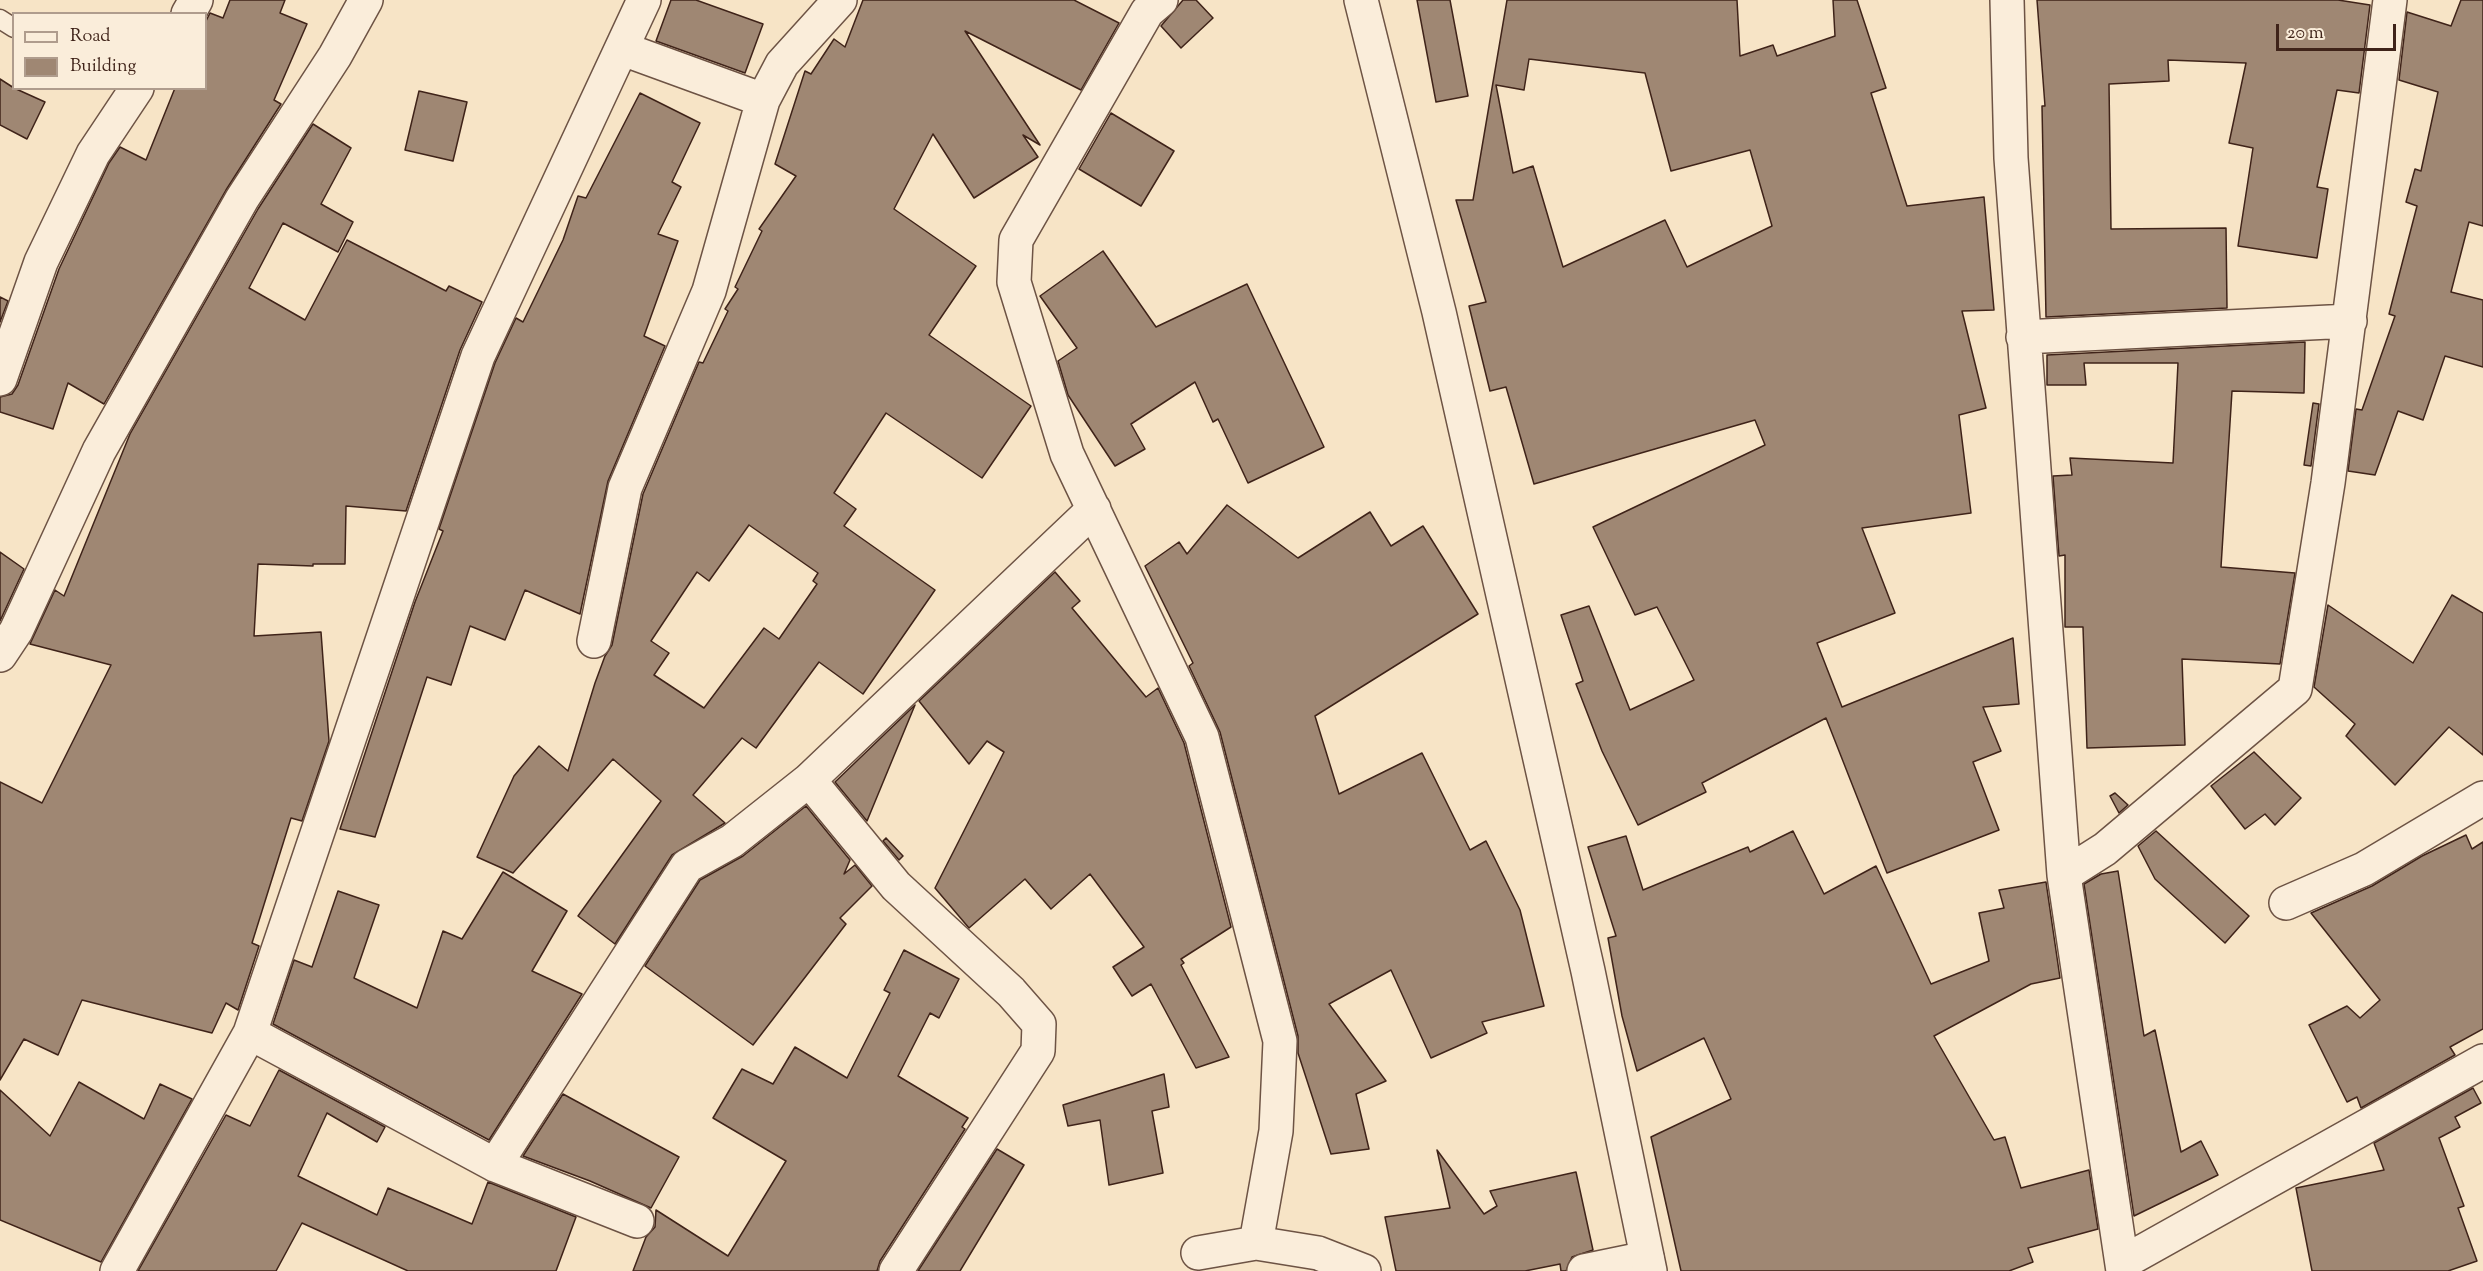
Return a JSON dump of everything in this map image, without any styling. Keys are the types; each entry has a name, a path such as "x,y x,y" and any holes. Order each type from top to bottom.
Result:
{"street":[{"path":"0,655 16,631 99,451 242,199 334,56 366,0"},
{"path":"117,1271 250,1033 478,356 644,0"},
{"path":"594,641 625,488 710,291 763,100 782,64 840,0"},
{"path":"1161,0 1147,12 1016,240 1014,282 1067,454 1202,737 1280,1041 1276,1131 1257,1243"},
{"path":"1360,0 1439,312 1588,971 1648,1265 1584,1271"},
{"path":"2007,0 2011,158 2064,875 2122,1267 2483,1061"},
{"path":"2064,875 2105,849 2295,689 2328,483 2390,0"},
{"path":"623,49 763,100"},
{"path":"0,379 41,262 126,92"},
{"path":"2024,337 2350,321"},
{"path":"495,1165 687,866 732,841 809,780 1094,509"},
{"path":"809,780 896,886 1011,992 1039,1024 1038,1051 896,1271"},
{"path":"2286,903 2364,869 2483,798"},
{"path":"250,1033 495,1165 637,1221"},
{"path":"1198,1253 1257,1243 1318,1253 1364,1271"}],"building":[{"path":"230,0 285,0 280,13 307,24 274,100 281,104 226,190 104,404 68,383 53,429 0,412 0,397 12,394 18,385 59,269 109,163 120,147 146,160 174,90 207,90 207,19 210,13 223,18"},
{"path":"671,0 696,0 763,24 745,73 656,41"},
{"path":"863,0 1074,0 1119,23 1081,90 965,31 1040,145 1023,135 1038,157 974,198 933,134 894,209 976,266 929,335 1031,406 982,478 886,413 834,493 856,509 844,526 935,590 863,694 819,662 756,748 742,738 693,795 725,823 672,855 615,944 578,916 661,801 613,759 513,873 477,857 514,776 539,746 568,771 595,683 605,656 612,645 643,494 699,362 703,363 728,311 725,309 738,289 735,287 762,231 759,229 796,176 775,164 805,71 811,74 834,39 845,47","holes":["749,525 818,573 813,581 817,584 779,639 764,628 704,708 654,675 669,653 651,641 697,572 709,581"]},
{"path":"1183,0 1196,0 1213,18 1181,48 1161,26"},
{"path":"1417,0 1450,0 1468,96 1436,102"},
{"path":"1507,0 1737,0 1740,56 1773,45 1777,56 1835,36 1833,0 1857,0 1886,88 1871,93 1907,206 1984,197 1994,310 1962,311 1986,408 1959,415 1971,513 1862,528 1895,613 1817,643 1842,707 2013,638 2019,704 1983,707 2001,751 1973,762 1999,830 1887,873 1826,718 1702,783 1706,792 1638,825 1602,751 1576,684 1583,681 1561,615 1589,606 1630,710 1694,680 1657,607 1635,615 1593,527 1765,445 1755,420 1534,484 1506,387 1490,391 1469,306 1486,302 1456,200 1473,200","holes":["1529,59 1645,73 1671,171 1750,150 1772,226 1687,267 1665,220 1563,267 1533,166 1513,173 1496,85 1524,90"]},
{"path":"2037,0 2338,0 2370,5 2359,93 2337,90 2317,187 2328,189 2317,258 2238,246 2253,148 2229,143 2246,63 2168,60 2169,81 2109,84 2111,229 2226,228 2227,308 2046,317 2042,106 2045,106"},
{"path":"2461,0 2483,0 2483,226 2469,222 2451,292 2483,300 2483,367 2445,356 2423,420 2398,411 2375,475 2348,471 2356,409 2362,410 2395,316 2389,314 2417,206 2406,202 2415,169 2421,171 2438,92 2399,80 2407,12 2451,26"},
{"path":"0,79 12,87 12,90 18,90 45,102 27,139 0,125"},
{"path":"419,91 467,102 453,161 405,150"},
{"path":"640,93 700,123 672,182 681,187 658,234 678,241 644,336 665,346 608,481 580,614 525,590 505,640 470,626 451,685 427,677 375,837 340,829 415,602 443,531 439,529 495,363 516,318 523,322 563,240 578,196 586,198"},
{"path":"1111,113 1174,151 1141,206 1079,169"},
{"path":"313,124 351,148 321,204 353,222 338,252 283,223 249,288 305,320 347,240 446,291 449,286 482,302 460,350 406,511 346,506 345,564 313,564 313,566 258,564 254,636 321,632 329,741 302,821 291,818 252,943 259,946 238,1010 226,1003 212,1033 82,1000 58,1055 24,1039 0,1080 0,782 42,803 111,665 30,644 55,590 64,596 130,434 258,209"},
{"path":"1103,251 1156,327 1247,284 1324,447 1248,483 1218,419 1213,422 1195,382 1131,424 1145,449 1115,466 1068,395 1058,361 1077,348 1040,296"},
{"path":"0,297 8,301 0,322"},
{"path":"2305,342 2304,393 2232,391 2221,567 2295,573 2280,664 2182,659 2185,745 2087,748 2083,627 2065,627 2065,555 2059,556 2053,476 2072,475 2070,458 2173,463 2178,363 2084,363 2086,385 2047,385 2047,355"},
{"path":"2313,403 2319,404 2311,466 2304,465"},
{"path":"1227,505 1298,558 1370,512 1391,546 1423,526 1478,614 1315,716 1339,794 1422,753 1470,850 1486,841 1520,910 1544,1006 1482,1022 1487,1033 1431,1058 1391,970 1329,1004 1386,1081 1356,1094 1369,1149 1331,1154 1298,1053 1298,1036 1220,732 1189,666 1193,663 1145,566 1179,542 1187,554"},
{"path":"0,552 24,569 0,621"},
{"path":"1055,572 1080,601 1072,608 1146,697 1158,688 1184,743 1231,927 1181,959 1184,963 1181,965 1229,1057 1196,1068 1151,984 1132,996 1113,967 1144,947 1090,874 1051,909 1025,879 969,928 935,888 1004,752 987,741 969,764 919,701"},
{"path":"2452,595 2483,613 2483,755 2449,727 2395,785 2346,736 2355,724 2314,687 2328,605 2413,663"},
{"path":"915,705 867,821 835,782"},
{"path":"2254,752 2301,798 2275,825 2265,814 2245,829 2211,786"},
{"path":"2115,793 2128,805 2119,813 2110,796"},
{"path":"806,806 850,860 844,874 855,865 872,886 840,918 846,924 753,1045 645,966 700,880 743,856"},
{"path":"1793,831 1824,894 1876,866 1931,984 1989,961 1979,913 2004,908 1999,890 2046,882 2060,978 2031,984 1934,1036 1994,1140 2005,1137 2021,1188 2089,1170 2098,1229 2028,1248 2033,1262 2009,1271 1681,1271 1651,1137 1731,1099 1704,1038 1637,1071 1622,1016 1608,938 1616,936 1588,847 1626,836 1643,890 1748,847 1750,852"},
{"path":"2156,831 2249,916 2225,943 2155,879 2138,846"},
{"path":"2466,835 2472,849 2483,842 2483,1029 2450,1047 2455,1055 2361,1108 2357,1097 2347,1102 2309,1025 2347,1006 2360,1018 2380,1000 2311,913 2372,886 2422,856"},
{"path":"886,838 903,856 899,860 883,841"},
{"path":"2118,871 2144,1036 2155,1030 2181,1152 2201,1141 2218,1175 2134,1216 2084,884 2101,874"},
{"path":"503,872 567,911 532,971 582,994 489,1140 273,1024 294,960 312,967 338,891 379,905 354,978 417,1008 443,931 462,939"},
{"path":"904,950 959,979 939,1018 930,1013 898,1076 968,1118 962,1127 965,1129 880,1261 877,1271 633,1271 646,1237 655,1227 656,1210 728,1256 786,1161 713,1118 742,1069 773,1084 795,1047 847,1078 890,993 884,990"},
{"path":"279,1070 385,1127 377,1142 327,1113 298,1176 377,1215 388,1188 472,1224 488,1182 576,1217 556,1271 408,1271 302,1223 276,1271 138,1271 226,1115 250,1126"},
{"path":"1164,1074 1169,1107 1152,1111 1163,1173 1109,1185 1100,1120 1068,1126 1063,1105"},
{"path":"79,1082 144,1119 160,1084 192,1099 101,1262 0,1220 0,1090 50,1136"},
{"path":"2473,1088 2481,1103 2455,1117 2460,1127 2439,1138 2464,1206 2458,1208 2477,1261 2448,1271 2312,1271 2296,1188 2384,1170 2374,1143"},
{"path":"563,1094 679,1157 651,1208 590,1181 523,1156"},
{"path":"997,1149 1024,1165 960,1271 918,1271"},
{"path":"1437,1150 1484,1214 1497,1206 1490,1191 1576,1172 1593,1250 1572,1257 1566,1271 1561,1271 1560,1264 1525,1271 1396,1271 1385,1217 1450,1208"}]}
